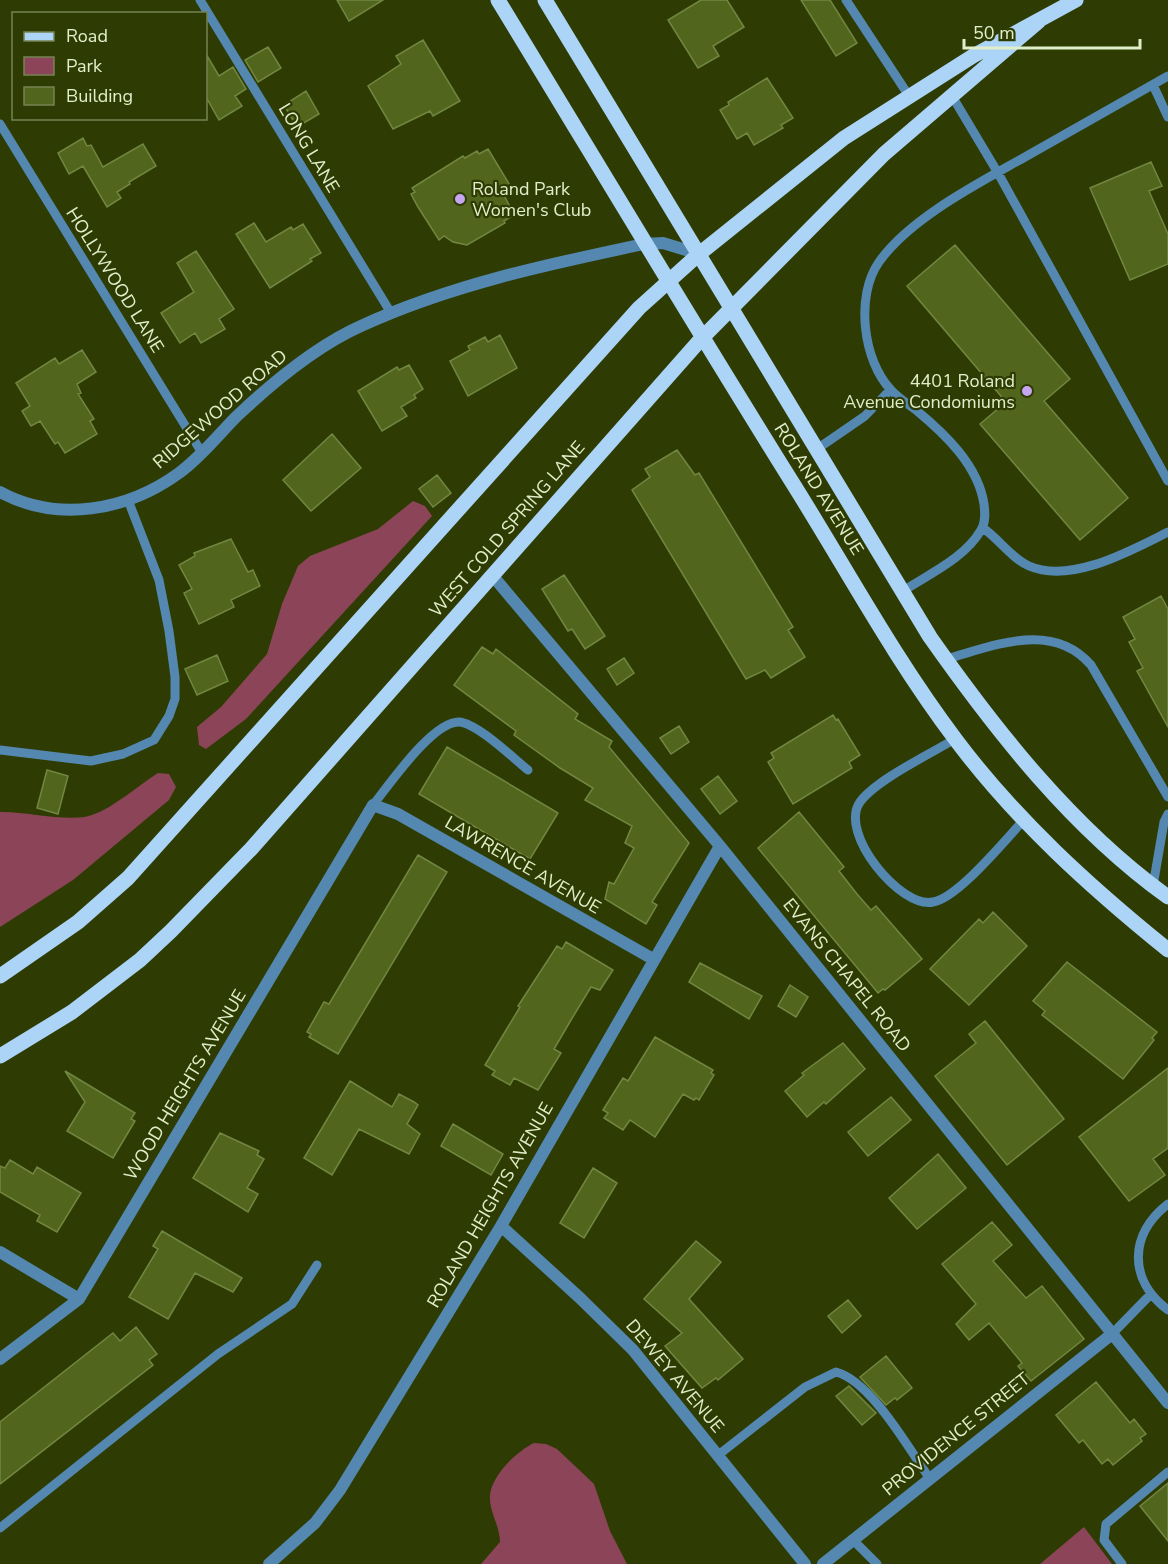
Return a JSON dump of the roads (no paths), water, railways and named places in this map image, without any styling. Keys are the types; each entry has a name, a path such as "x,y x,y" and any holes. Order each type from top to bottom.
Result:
{"main road":[{"name":"ROLAND AVENUE","path":"498,0 701,339 914,682 955,739 1024,820 1092,886 1168,950"},
{"name":"ROLAND AVENUE","path":"545,0 946,659 998,728 1046,784 1076,816 1168,897"},
{"name":"WEST COLD SPRING LANE","path":"0,976 78,922 128,878 639,308 699,254 844,138 973,56 1076,0"},
{"name":"WEST COLD SPRING LANE","path":"0,1056 80,1006 140,960 171,932 251,849 701,339 884,154 1039,21"}],"street":[{"name":"RIDGEWOOD ROAD","path":"0,492 45,510 72,511 128,500 178,473 202,453 237,416 306,359 337,338 391,313 479,284 644,244 663,243 699,254"},
{"name":"EVANS CHAPEL ROAD","path":"492,575 720,846 1168,1403"},
{"name":"LAWRENCE AVENUE","path":"374,805 398,814 653,959"},
{"name":"WOOD HEIGHTS AVENUE","path":"0,1359 79,1299 374,805"},
{"name":"ROLAND HEIGHTS AVENUE","path":"269,1564 315,1523 340,1490 501,1226 720,846"},
{"name":"DEWEY AVENUE","path":"501,1226 633,1350 805,1564"},
{"path":"0,1252 79,1299"},
{"name":"PROVIDENCE STREET","path":"823,1564 1112,1334"}],"lane":[{"name":"LONG LANE","path":"200,0 391,313"},
{"path":"846,0 909,96"},
{"path":"903,591 954,558 983,528 985,514 982,495 972,471 944,436 890,390 872,353 864,316 866,292 879,263 913,228 961,194 1168,76"},
{"path":"1153,85 1168,117"},
{"path":"951,96 998,172 1168,481"},
{"name":"HOLLYWOOD LANE","path":"0,124 202,453"},
{"path":"817,449 865,416 890,390"},
{"path":"0,750 91,761 102,759 123,754 154,740 169,716 175,699 175,677 167,621 159,580 128,500"},
{"path":"983,528 1027,566 1050,572 1115,558 1168,532"},
{"path":"946,659 1020,640 1048,639 1082,654 1091,665 1168,797"},
{"path":"374,805 427,741 442,727 458,722 472,726 528,770"},
{"path":"955,739 876,786 859,804 855,814 855,826 858,836 874,861 913,900 934,902 957,890 1024,820"},
{"path":"1153,886 1164,822 1168,814"},
{"path":"1168,1204 1148,1224 1138,1251 1141,1274 1151,1294 1168,1310"},
{"path":"0,1528 218,1354 292,1304 317,1265"},
{"path":"1112,1334 1151,1294"},
{"path":"717,1455 805,1387 836,1372 856,1383 874,1402 930,1479"},
{"path":"1122,1564 1104,1540 1106,1524 1168,1472"},
{"path":"853,1540 878,1564"}],"place":[{"name":"Roland Park Women's Club","path":"460,199"},
{"name":"4401 Roland Avenue Condomiums","path":"1027,391"}]}
